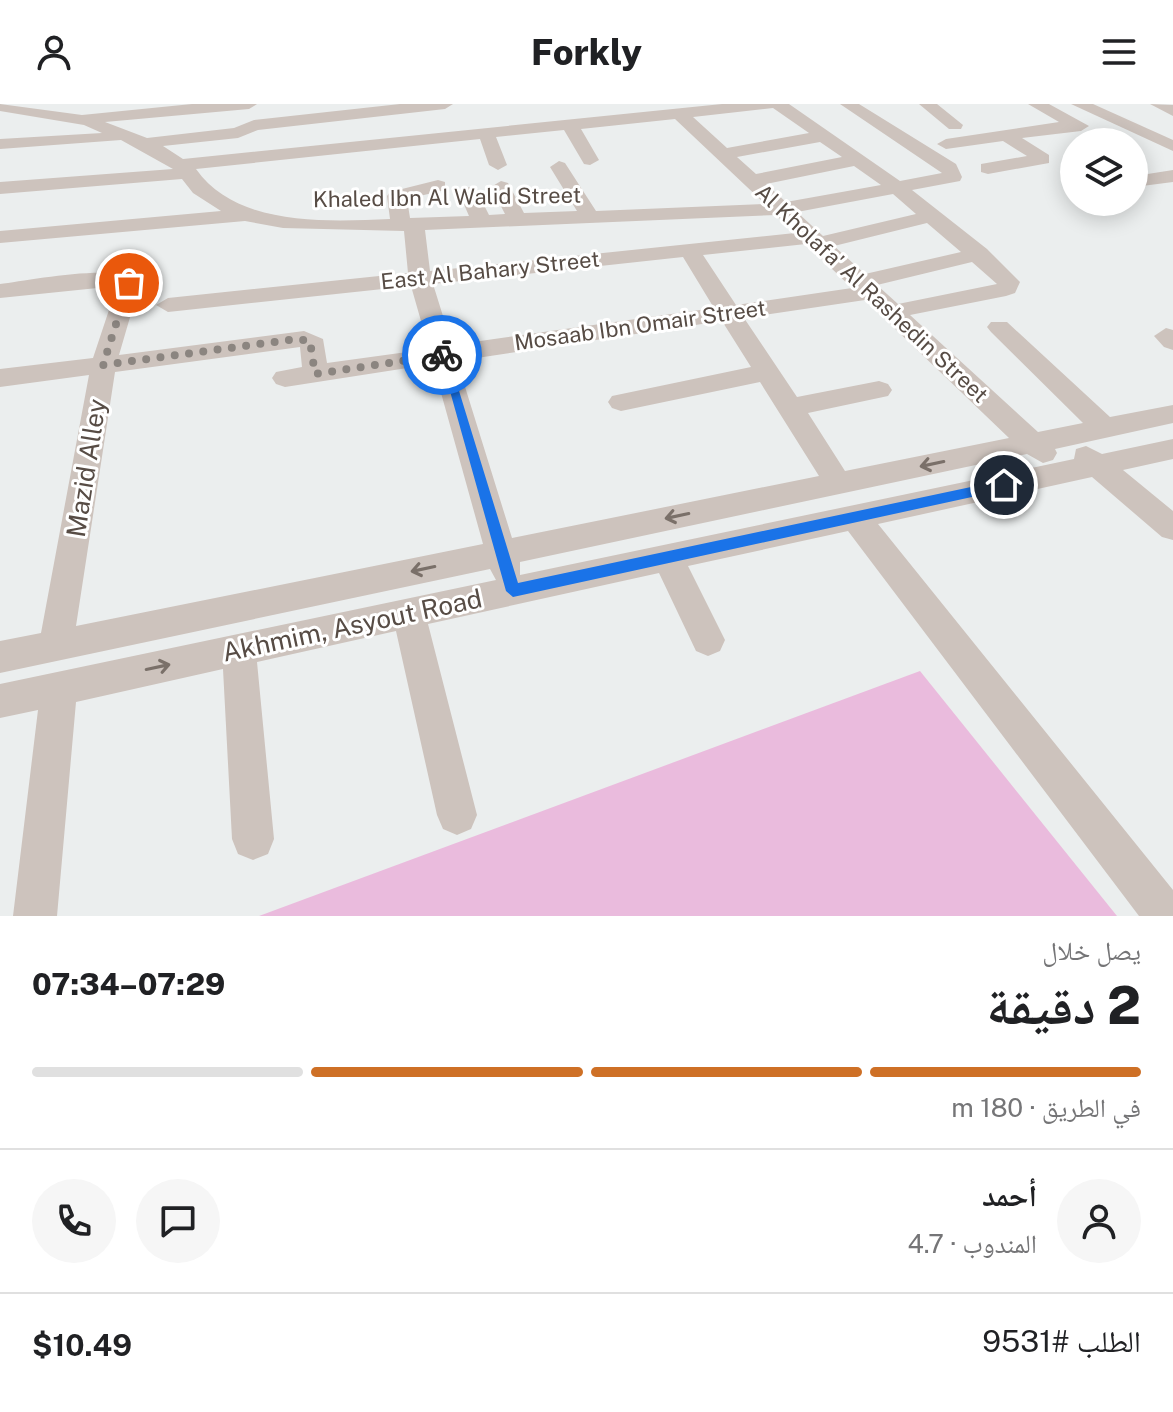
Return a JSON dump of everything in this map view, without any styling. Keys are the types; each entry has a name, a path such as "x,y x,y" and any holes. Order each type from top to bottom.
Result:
{"street":[{"path":"78,119 249,104"},
{"path":"254,125 257,104"},
{"path":"145,143 238,133 254,125 445,104"},
{"path":"602,104 616,120"},
{"path":"0,188 770,104"},
{"path":"778,104 899,189 1009,282 1007,288 892,312"},
{"path":"927,104 955,125"},
{"path":"1036,104 1086,128"},
{"path":"1079,104 1173,146"},
{"path":"1158,104 1173,111"},
{"path":"851,106 879,105"},
{"name":"Khaled Ibn Al Walid Street","path":"0,106 78,119 145,143 185,169 200,189 219,203 245,215 310,224 407,225 782,209 948,179 954,172 895,134"},
{"path":"851,106 895,134"},
{"name":"Al Kholafa' Al Rashedin Street","path":"679,113 892,312 1048,440 1064,472"},
{"path":"755,124 796,117"},
{"path":"946,144 1078,124"},
{"path":"570,125 590,160"},
{"path":"700,133 727,128"},
{"path":"486,133 498,165"},
{"path":"722,154 895,134"},
{"path":"988,168 1043,159 1005,134"},
{"path":"0,144 125,136"},
{"path":"1154,159 1173,167"},
{"path":"751,181 857,160"},
{"path":"559,167 591,218"},
{"path":"1148,179 1173,176"},
{"path":"438,186 397,196 513,591"},
{"path":"501,187 518,221"},
{"path":"469,193 482,222"},
{"path":"0,237 245,215"},
{"name":"East Al Bahary Street","path":"168,305 689,250 815,240 933,216"},
{"path":"689,250 838,483"},
{"name":"Mosaab Ibn Omair Street","path":"285,378 729,312 865,287 979,254"},
{"name":"Mazid Alley","path":"0,291 127,279 103,365 56,645"},
{"path":"999,327 1105,428"},
{"path":"0,378 304,339 314,345 315,374"},
{"path":"621,402 767,372"},
{"path":"789,408 879,390"},
{"name":"Akhmim, Asyout Road","path":"0,657 1105,428 1166,423"},
{"path":"1048,440 1097,465 1173,528"},
{"name":"Akhmim, Asyout Road","path":"0,701 1173,449"},
{"path":"742,503 761,537"},
{"path":"855,517 1166,916"},
{"path":"667,557 708,640"},
{"path":"409,613 457,815"},
{"path":"113,676 118,632"},
{"path":"239,650 253,839"},
{"path":"35,916 59,688"}],"shaded area":[{"path":"920,671 1117,916 259,916"}],"way so far":[{"path":"129,283 103,365 296,339 304,339 314,345 315,374 442,355"}],"route":[{"path":"442,355 513,591 1004,485"}]}
